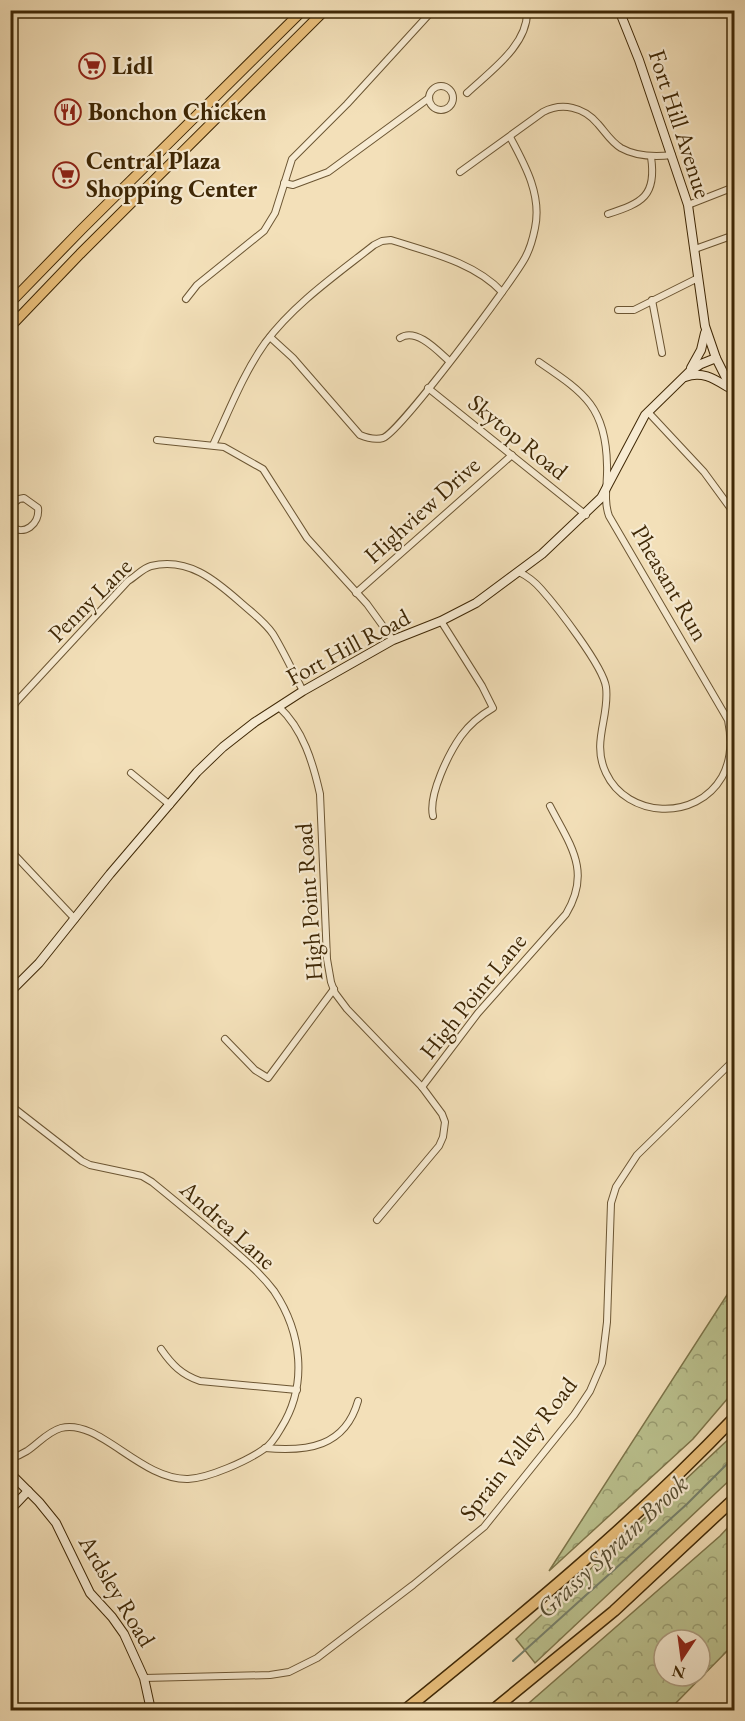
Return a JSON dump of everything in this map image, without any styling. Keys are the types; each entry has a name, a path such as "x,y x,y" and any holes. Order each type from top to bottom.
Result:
{"highway":[{"path":"405,1710 516,1622 579,1567 666,1487 735,1418"},
{"path":"493,1710 614,1611 735,1499"}],"main road":[{"path":"10,303 303,10"},
{"path":"10,327 326,10"}],"street":[{"path":"186,299 197,285 264,231 275,213 288,166 295,155 347,104 433,10"},
{"path":"467,93 515,44 526,24 527,10"},
{"name":"Fort Hill Avenue","path":"619,10 639,60 688,205 705,326 716,358 733,392"},
{"path":"247,67 256,81"},
{"path":"284,183 293,185 328,172 429,98"},
{"path":"460,172 552,107 572,107 588,115 597,122 609,138 624,150 651,157 672,155"},
{"path":"270,337 309,375 353,428 366,438 382,438 389,434 480,321 524,259 536,225 537,206 530,177 510,137"},
{"path":"608,214 640,201 651,188 653,173 651,157"},
{"path":"145,167 157,179"},
{"path":"688,205 735,187"},
{"path":"695,249 735,235"},
{"path":"213,445 245,377 270,337 292,312 318,289 381,241 391,240 465,266 492,281 502,292"},
{"path":"41,271 53,282"},
{"path":"618,310 634,310 698,278"},
{"path":"652,300 662,353"},
{"path":"705,326 701,350 687,375 705,375 733,392"},
{"path":"400,338 413,335 433,347 449,361"},
{"name":"Fort Hill Road","path":"10,992 39,963 110,874 197,772 223,747 255,722 303,691 393,640 441,621 476,603 542,554 586,515 606,490 648,412 687,375 701,364 716,358"},
{"name":"Pheasant Run","path":"519,572 540,588 598,666 606,686 599,748 605,772 611,782 629,799 662,809 676,810 690,807 704,798 718,785 729,759 731,744 728,720 609,516 606,507 607,452 592,405 574,386 539,362"},
{"name":"Skytop Road","path":"428,388 586,515"},
{"path":"648,412 704,472 735,513"},
{"path":"157,440 224,447 263,469 307,538 356,593 393,640"},
{"name":"Highview Drive","path":"356,593 512,455"},
{"path":"10,506 24,498 38,508 39,512 36,520 23,531 10,526"},
{"name":"Penny Lane","path":"10,711 128,582 149,567 170,565 198,570 215,580 266,625 303,691"},
{"path":"433,816 432,801 435,790 454,748 470,726 493,708 441,621"},
{"name":"High Point Road","path":"279,707 294,726 315,768 320,794 327,959 334,989 347,1009 422,1087 446,1122 443,1137 432,1156 377,1220"},
{"path":"131,773 170,805"},
{"name":"High Point Lane","path":"422,1087 478,1013 574,902 579,881 578,868 573,851 550,806"},
{"path":"10,850 75,920"},
{"path":"225,1038 255,1070 268,1077 334,989"},
{"name":"Sprain Valley Road","path":"144,1678 270,1675 299,1668 317,1659 355,1631 484,1527 574,1415 591,1391 602,1363 607,1322 611,1203 616,1187 637,1155 735,1060"},
{"name":"Andrea Lane","path":"10,1106 82,1161 90,1165 142,1176 152,1182 211,1230 257,1272 274,1292 295,1337 300,1367 297,1390 286,1420 266,1448"},
{"path":"161,1349 179,1371 200,1381 297,1390"},
{"path":"10,1459 27,1451 53,1431 70,1427 90,1431 147,1468 176,1479 191,1479 218,1472 266,1448 291,1450 324,1443 342,1431 349,1423 358,1401"},
{"name":"Ardsley Road","path":"10,1473 56,1523 90,1593 124,1634 144,1678 151,1710"},
{"path":"10,1510 28,1491"},
{"path":"10,1702 12,1710"}],"green space":[{"path":"734,1284 734,1391 693,1439 549,1571"},
{"path":"734,1434 734,1476 535,1663 516,1639"},
{"path":"734,1521 734,1644 712,1666 712,1628 652,1628 652,1688 691,1688 669,1710 521,1710 720,1536"}],"waterway":[{"name":"Grassy Sprain Brook","path":"513,1661 687,1504 734,1457"}],"place":[{"name":"Lidl","path":"92,66"},
{"name":"Bonchon Chicken","path":"68,112"},
{"name":"Central Plaza Shopping Center","path":"66,175"}]}
